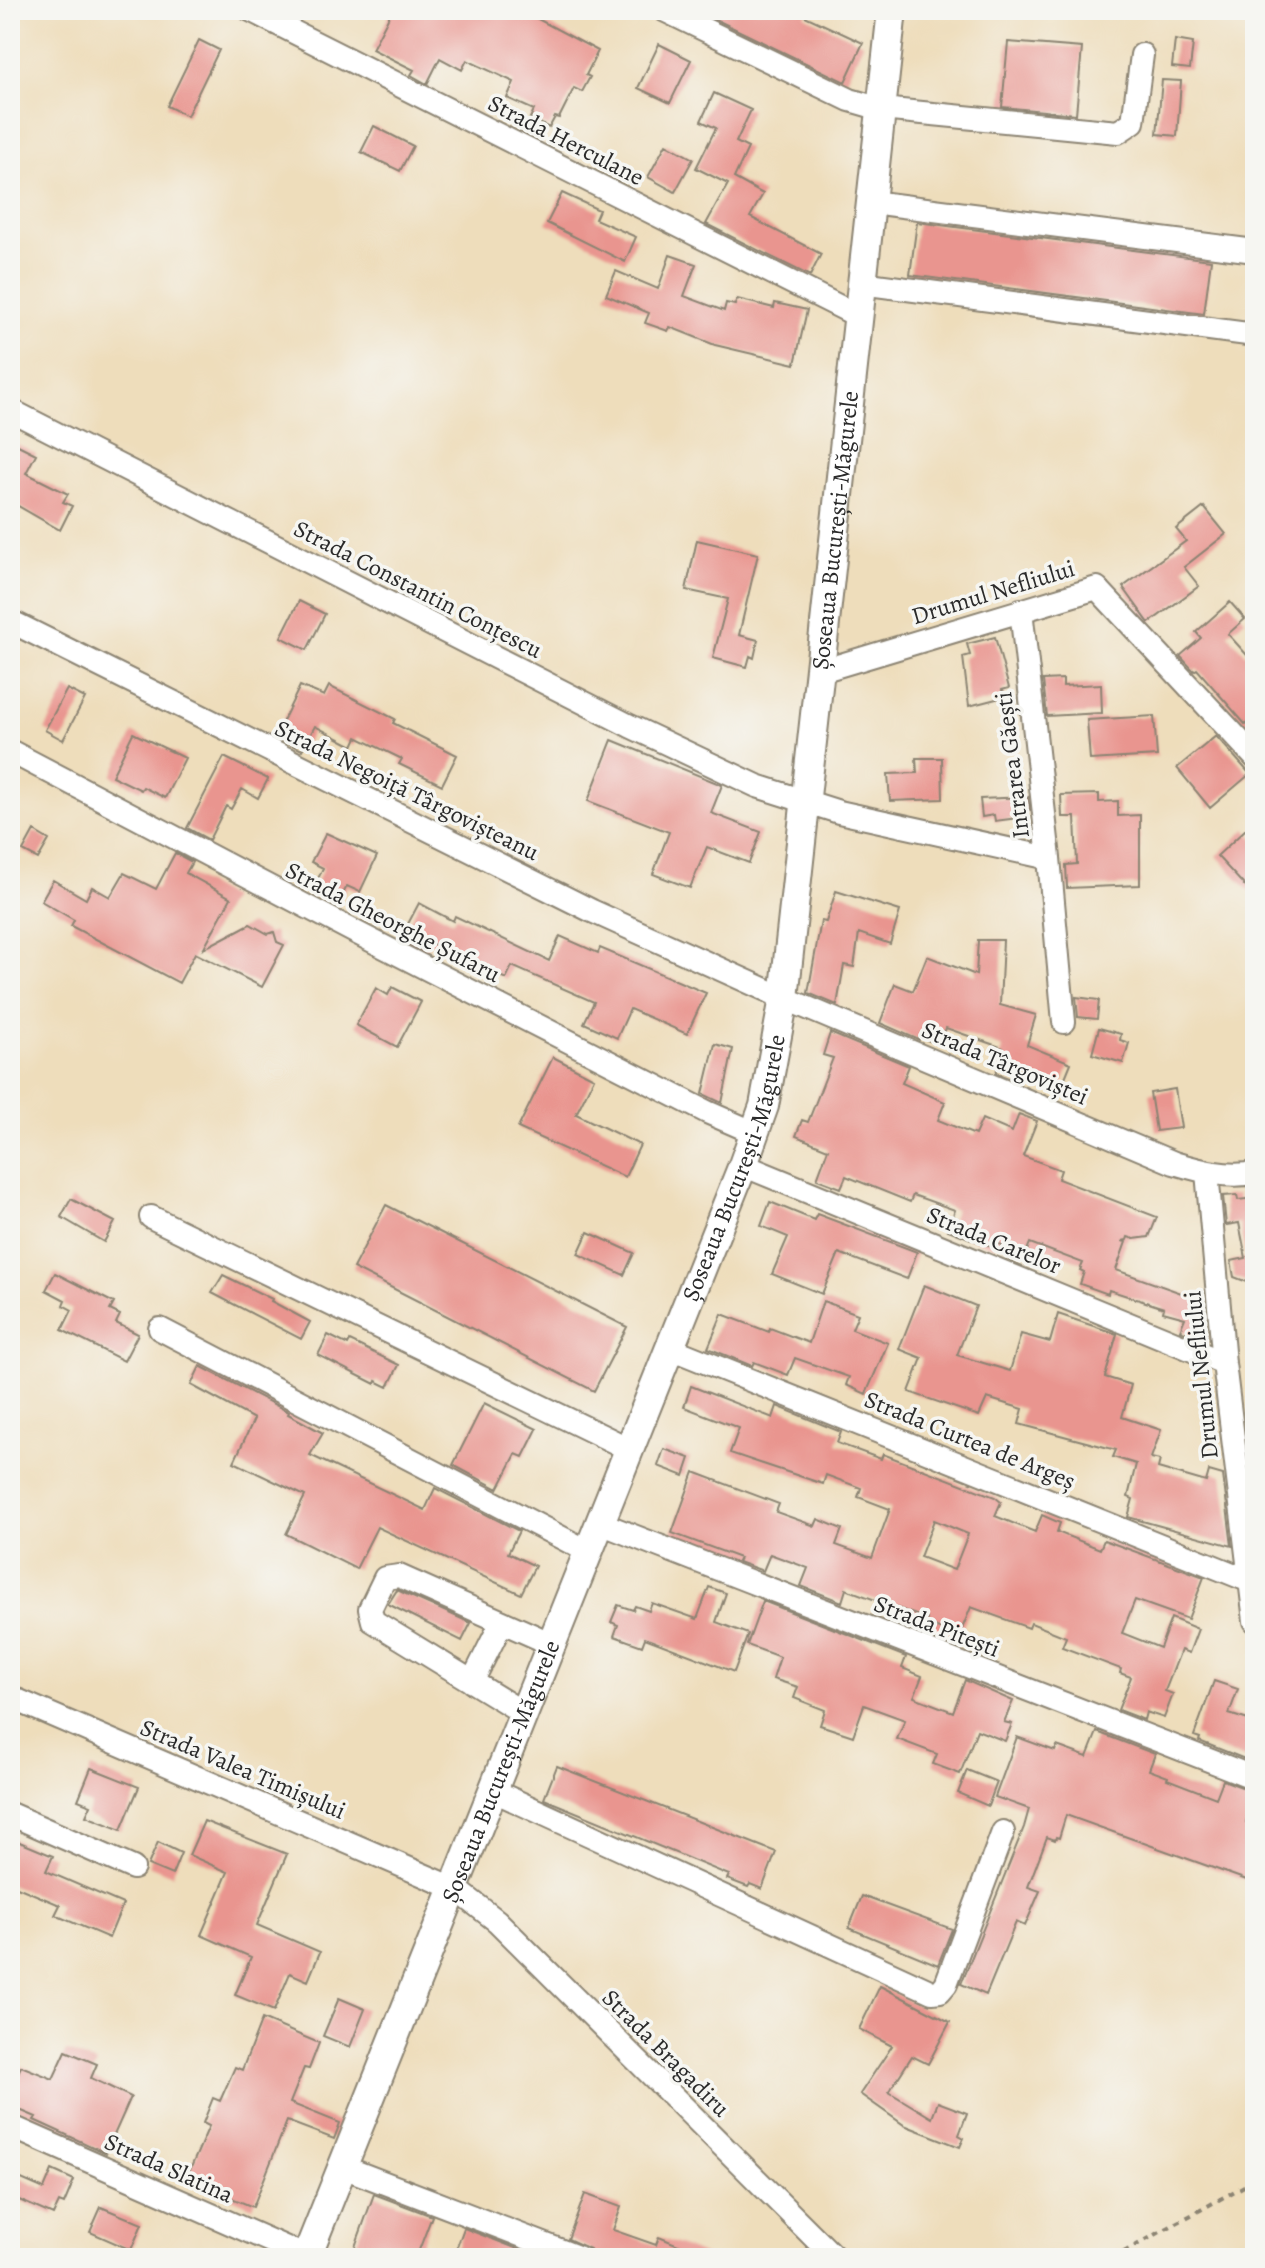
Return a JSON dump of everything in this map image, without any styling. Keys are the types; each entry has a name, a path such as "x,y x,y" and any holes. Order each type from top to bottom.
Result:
{"main road":[{"name":"Șoseaua București-Măgurele","path":"307,2258 743,1165 772,1072 807,804 892,10"}],"street":[{"name":"Strada Herculane","path":"250,10 858,316"},
{"path":"664,10 850,100 881,109 1118,132 1133,122 1142,55"},
{"path":"871,202 1255,251"},
{"path":"861,283 1255,335"},
{"name":"Strada Constantin Conțescu","path":"10,410 630,726 757,786 807,804"},
{"name":"Drumul Nefliului","path":"821,671 1097,588 1255,757"},
{"name":"Intrarea Găești","path":"807,804 1049,858 1021,610"},
{"name":"Strada Negoiță Târgovișteanu","path":"10,621 489,861 784,998"},
{"name":"Strada Gheorghe Șufaru","path":"10,751 413,962 707,1112 755,1133"},
{"path":"1049,858 1064,1022"},
{"name":"Strada Târgoviștei","path":"784,998 1157,1156 1207,1172"},
{"name":"Strada Carelor","path":"743,1165 1224,1363"},
{"path":"1207,1172 1255,1173"},
{"name":"Drumul Nefliului","path":"1207,1172 1224,1363 1255,1621"},
{"path":"151,1217 629,1449"},
{"path":"160,1329 589,1552"},
{"name":"Strada Curtea de Argeș","path":"670,1348 1250,1581"},
{"name":"Strada Pitești","path":"600,1523 1255,1778"},
{"path":"525,1714 373,1621 370,1609 385,1578 399,1576 552,1644"},
{"path":"472,1682 502,1622"},
{"name":"Strada Valea Timișului","path":"10,1697 456,1889"},
{"path":"494,1791 932,1992 940,1991 946,1984 1003,1832"},
{"path":"10,1814 133,1868"},
{"name":"Strada Bragadiru","path":"456,1889 497,1921 835,2258"},
{"name":"Strada Slatina","path":"10,2126 307,2258"},
{"path":"343,2167 580,2258"}],"path":[{"path":"1113,2258 1255,2180"}],"building":[{"path":"392,10 521,10 598,51 586,75 590,77 582,92 574,88 559,118 555,117 549,128 530,118 534,110 507,98 514,82 467,60 462,70 440,58 427,84 411,75 414,70 372,49"},
{"path":"696,10 808,10 805,16 863,43 845,82"},
{"path":"199,40 219,50 187,116 167,106"},
{"path":"1175,40 1193,43 1190,69 1172,67"},
{"path":"1008,42 1082,48 1076,114 1002,107"},
{"path":"659,44 691,60 670,103 638,88"},
{"path":"1162,80 1181,81 1177,136 1157,134"},
{"path":"714,93 751,110 736,142 748,148 734,178 763,194 750,217 821,254 810,276 706,224 728,184 696,168 716,128 701,121"},
{"path":"374,126 413,146 400,171 361,152"},
{"path":"666,144 693,159 675,192 648,177"},
{"path":"562,193 599,210 595,219 636,237 625,262 547,223"},
{"path":"917,222 1211,260 1204,314 910,275"},
{"path":"670,255 696,264 684,296 724,311 726,303 735,305 737,299 774,308 775,303 807,310 795,364 715,345 670,327 668,331 645,323 649,313 606,295 616,271 658,289"},
{"path":"10,441 36,454 26,473 68,494 63,502 72,506 60,530 10,504"},
{"path":"1204,507 1226,534 1184,567 1199,586 1149,623 1123,587 1186,541 1176,529"},
{"path":"697,540 758,554 739,635 758,640 754,658 750,656 747,667 713,658 728,599 686,590"},
{"path":"299,601 325,614 307,650 281,637"},
{"path":"1230,602 1245,619 1228,634 1255,664 1255,715 1245,724 1197,669 1194,671 1180,656 1201,638 1196,632"},
{"path":"995,637 1009,688 1002,690 1004,697 969,706 963,657 970,655 967,644"},
{"path":"1063,679 1063,686 1101,684 1102,713 1047,716 1043,680"},
{"path":"300,686 324,696 329,686 457,755 442,785 399,764 402,759 357,737 353,746 315,726 302,750 275,737"},
{"path":"67,689 85,698 63,740 45,730"},
{"path":"1154,716 1157,756 1090,760 1087,720"},
{"path":"133,733 185,758 165,798 112,776"},
{"path":"1216,736 1250,774 1210,808 1177,768"},
{"path":"612,740 722,785 711,813 761,832 749,863 707,847 690,888 653,874 669,832 588,801"},
{"path":"224,757 268,779 258,798 242,789 231,809 226,806 209,840 187,828"},
{"path":"916,758 942,758 943,799 890,801 888,774 917,773"},
{"path":"1099,794 1099,802 1118,801 1118,816 1140,815 1140,885 1067,888 1066,865 1077,864 1075,817 1062,817 1061,795"},
{"path":"1028,797 1030,810 1018,812 1018,818 995,821 994,815 982,817 980,799"},
{"path":"1246,829 1255,839 1255,897 1217,856"},
{"path":"34,831 49,840 38,859 23,851"},
{"path":"326,833 377,856 360,892 347,886 342,896 316,883 323,868 311,862"},
{"path":"175,853 192,862 186,873 231,898 203,949 250,924 268,934 274,932 277,942 284,945 262,987 195,953 179,983 71,926 74,920 41,901 53,880 86,899 92,887 110,897 124,873 156,889"},
{"path":"836,891 900,911 890,944 859,933 854,967 844,965 837,1005 808,993 821,921 826,922"},
{"path":"419,903 453,921 455,916 549,961 560,936 598,953 600,948 706,993 687,1034 630,1009 617,1038 584,1023 594,1002 512,966 506,979 434,944 430,943 425,952 400,939"},
{"path":"978,940 1003,940 1000,1005 1036,1015 1027,1045 1071,1063 1060,1090 1018,1073 1016,1081 996,1073 1003,1048 946,1028 939,1045 880,1023 895,984 913,991 927,956 976,975"},
{"path":"392,987 421,1002 397,1047 356,1025 376,988 388,995"},
{"path":"1076,997 1099,1000 1097,1019 1078,1017"},
{"path":"1099,1028 1121,1034 1120,1040 1129,1043 1123,1063 1092,1054"},
{"path":"830,1033 909,1066 902,1083 945,1102 938,1120 975,1135 982,1119 1012,1132 1019,1114 1037,1121 1023,1156 1061,1170 1058,1179 1157,1217 1149,1237 1128,1237 1122,1241 1126,1242 1116,1270 1204,1301 1207,1341 1180,1330 1185,1318 1163,1312 1164,1308 1080,1284 1083,1263 1030,1243 1026,1253 996,1243 994,1247 948,1230 955,1210 913,1195 910,1202 846,1176 841,1188 817,1179 828,1149 796,1136 802,1120 808,1122 833,1058 823,1055"},
{"path":"715,1044 733,1049 722,1103 703,1094"},
{"path":"553,1057 594,1078 576,1114 640,1145 625,1177 518,1128"},
{"path":"1175,1089 1181,1128 1156,1131 1150,1093"},
{"path":"1237,1195 1238,1200 1255,1198 1255,1285 1234,1277 1231,1261 1246,1258 1239,1223 1226,1225 1223,1196"},
{"path":"71,1199 115,1222 104,1242 61,1217"},
{"path":"770,1202 814,1220 817,1214 917,1252 907,1279 839,1253 822,1294 772,1274 788,1237 761,1226"},
{"path":"386,1205 627,1327 594,1391 353,1268"},
{"path":"588,1232 634,1253 624,1275 578,1254"},
{"path":"55,1273 114,1303 110,1310 120,1315 116,1323 138,1334 124,1361 62,1330 72,1310 63,1305 65,1300 46,1290"},
{"path":"223,1275 310,1322 301,1339 212,1293"},
{"path":"924,1285 976,1306 957,1355 1010,1371 1021,1334 1050,1342 1058,1314 1117,1334 1105,1377 1131,1385 1122,1417 1161,1430 1151,1458 1160,1460 1158,1468 1206,1482 1209,1471 1223,1475 1232,1546 1128,1517 1133,1499 1128,1497 1136,1464 1113,1457 1116,1450 1019,1424 1023,1409 987,1398 979,1416 909,1392 922,1358 899,1349"},
{"path":"823,1301 858,1314 852,1329 888,1343 866,1394 846,1385 849,1377 795,1358 788,1375 754,1362 752,1366 708,1348 722,1314 809,1343"},
{"path":"328,1335 348,1345 350,1341 399,1365 388,1387 376,1381 375,1384 318,1355"},
{"path":"200,1366 323,1433 310,1455 425,1510 435,1488 519,1531 508,1553 535,1566 521,1594 377,1527 356,1569 286,1534 305,1496 234,1462 254,1419 191,1385"},
{"path":"691,1386 773,1418 777,1406 841,1432 837,1443 881,1459 883,1454 995,1497 1001,1502 995,1516 1035,1532 1042,1515 1060,1523 1057,1532 1100,1549 1104,1540 1204,1577 1188,1619 1135,1600 1122,1633 1160,1648 1171,1618 1198,1629 1189,1653 1181,1650 1165,1691 1173,1694 1164,1718 1146,1712 1144,1720 1118,1710 1131,1677 1120,1673 1121,1669 1062,1647 1066,1637 1031,1623 1029,1628 971,1607 959,1636 925,1624 927,1619 846,1589 842,1602 801,1586 808,1568 770,1554 763,1571 738,1562 740,1558 672,1533 694,1472 779,1504 776,1512 815,1526 818,1519 842,1529 836,1545 872,1558 890,1509 858,1497 861,1488 826,1475 823,1484 730,1453 739,1428 684,1407","holes":["934,1520 968,1534 954,1570 920,1557"]},
{"path":"484,1403 537,1429 523,1457 516,1454 498,1489 453,1465"},
{"path":"664,1449 690,1458 684,1476 658,1466"},
{"path":"709,1587 726,1593 716,1622 748,1634 734,1672 645,1638 642,1646 614,1636 618,1625 611,1622 618,1605 649,1611 652,1603 697,1619"},
{"path":"397,1590 471,1623 462,1641 388,1604"},
{"path":"763,1601 906,1657 902,1668 922,1676 914,1697 953,1712 965,1680 1013,1701 1004,1722 1012,1724 1005,1741 977,1730 960,1774 933,1764 937,1754 897,1739 905,1720 864,1705 853,1736 820,1725 825,1710 794,1698 798,1687 773,1679 780,1657 747,1645"},
{"path":"1214,1681 1238,1689 1229,1714 1255,1722 1255,1763 1199,1741 1200,1738 1194,1736"},
{"path":"1097,1732 1155,1754 1149,1770 1216,1798 1223,1780 1255,1792 1246,1822 1255,1826 1255,1883 1066,1815 1059,1838 1047,1837 1028,1887 1040,1891 1025,1926 1016,1922 986,1995 961,1984 1029,1809 995,1797 1017,1737 1055,1751 1057,1746 1087,1757"},
{"path":"557,1766 776,1852 762,1889 727,1879 729,1875 544,1799"},
{"path":"91,1768 139,1787 121,1830 86,1816 91,1805 78,1800"},
{"path":"967,1770 997,1782 988,1806 958,1793"},
{"path":"204,1821 287,1854 257,1925 320,1952 308,1981 290,1973 274,2011 235,1995 251,1957 201,1935 228,1872 189,1855"},
{"path":"10,1838 53,1856 46,1871 123,1904 109,1938 55,1915 60,1905 10,1884"},
{"path":"158,1842 181,1853 172,1875 148,1865"},
{"path":"862,1896 952,1929 938,1965 849,1928"},
{"path":"880,1986 950,2022 928,2064 912,2056 889,2092 932,2118 938,2102 967,2113 959,2135 964,2138 960,2147 904,2125 860,2094 892,2046 859,2029"},
{"path":"339,1998 365,2009 350,2047 323,2036"},
{"path":"262,2019 319,2043 309,2069 304,2068 290,2103 340,2123 334,2139 287,2121 253,2207 186,2179 209,2126 203,2123 213,2098 220,2101 235,2067 242,2070"},
{"path":"66,2051 97,2064 91,2078 131,2097 106,2153 10,2106 10,2091 21,2066 53,2079"},
{"path":"52,2170 74,2180 64,2204 59,2202 53,2215 10,2196 10,2174 44,2189"},
{"path":"374,2194 432,2216 416,2258 351,2258"},
{"path":"585,2194 621,2207 613,2230 656,2245 659,2237 710,2258 594,2258 590,2249 568,2239"},
{"path":"101,2207 142,2224 131,2250 90,2232"},
{"path":"464,2228 541,2258 453,2258"}]}
